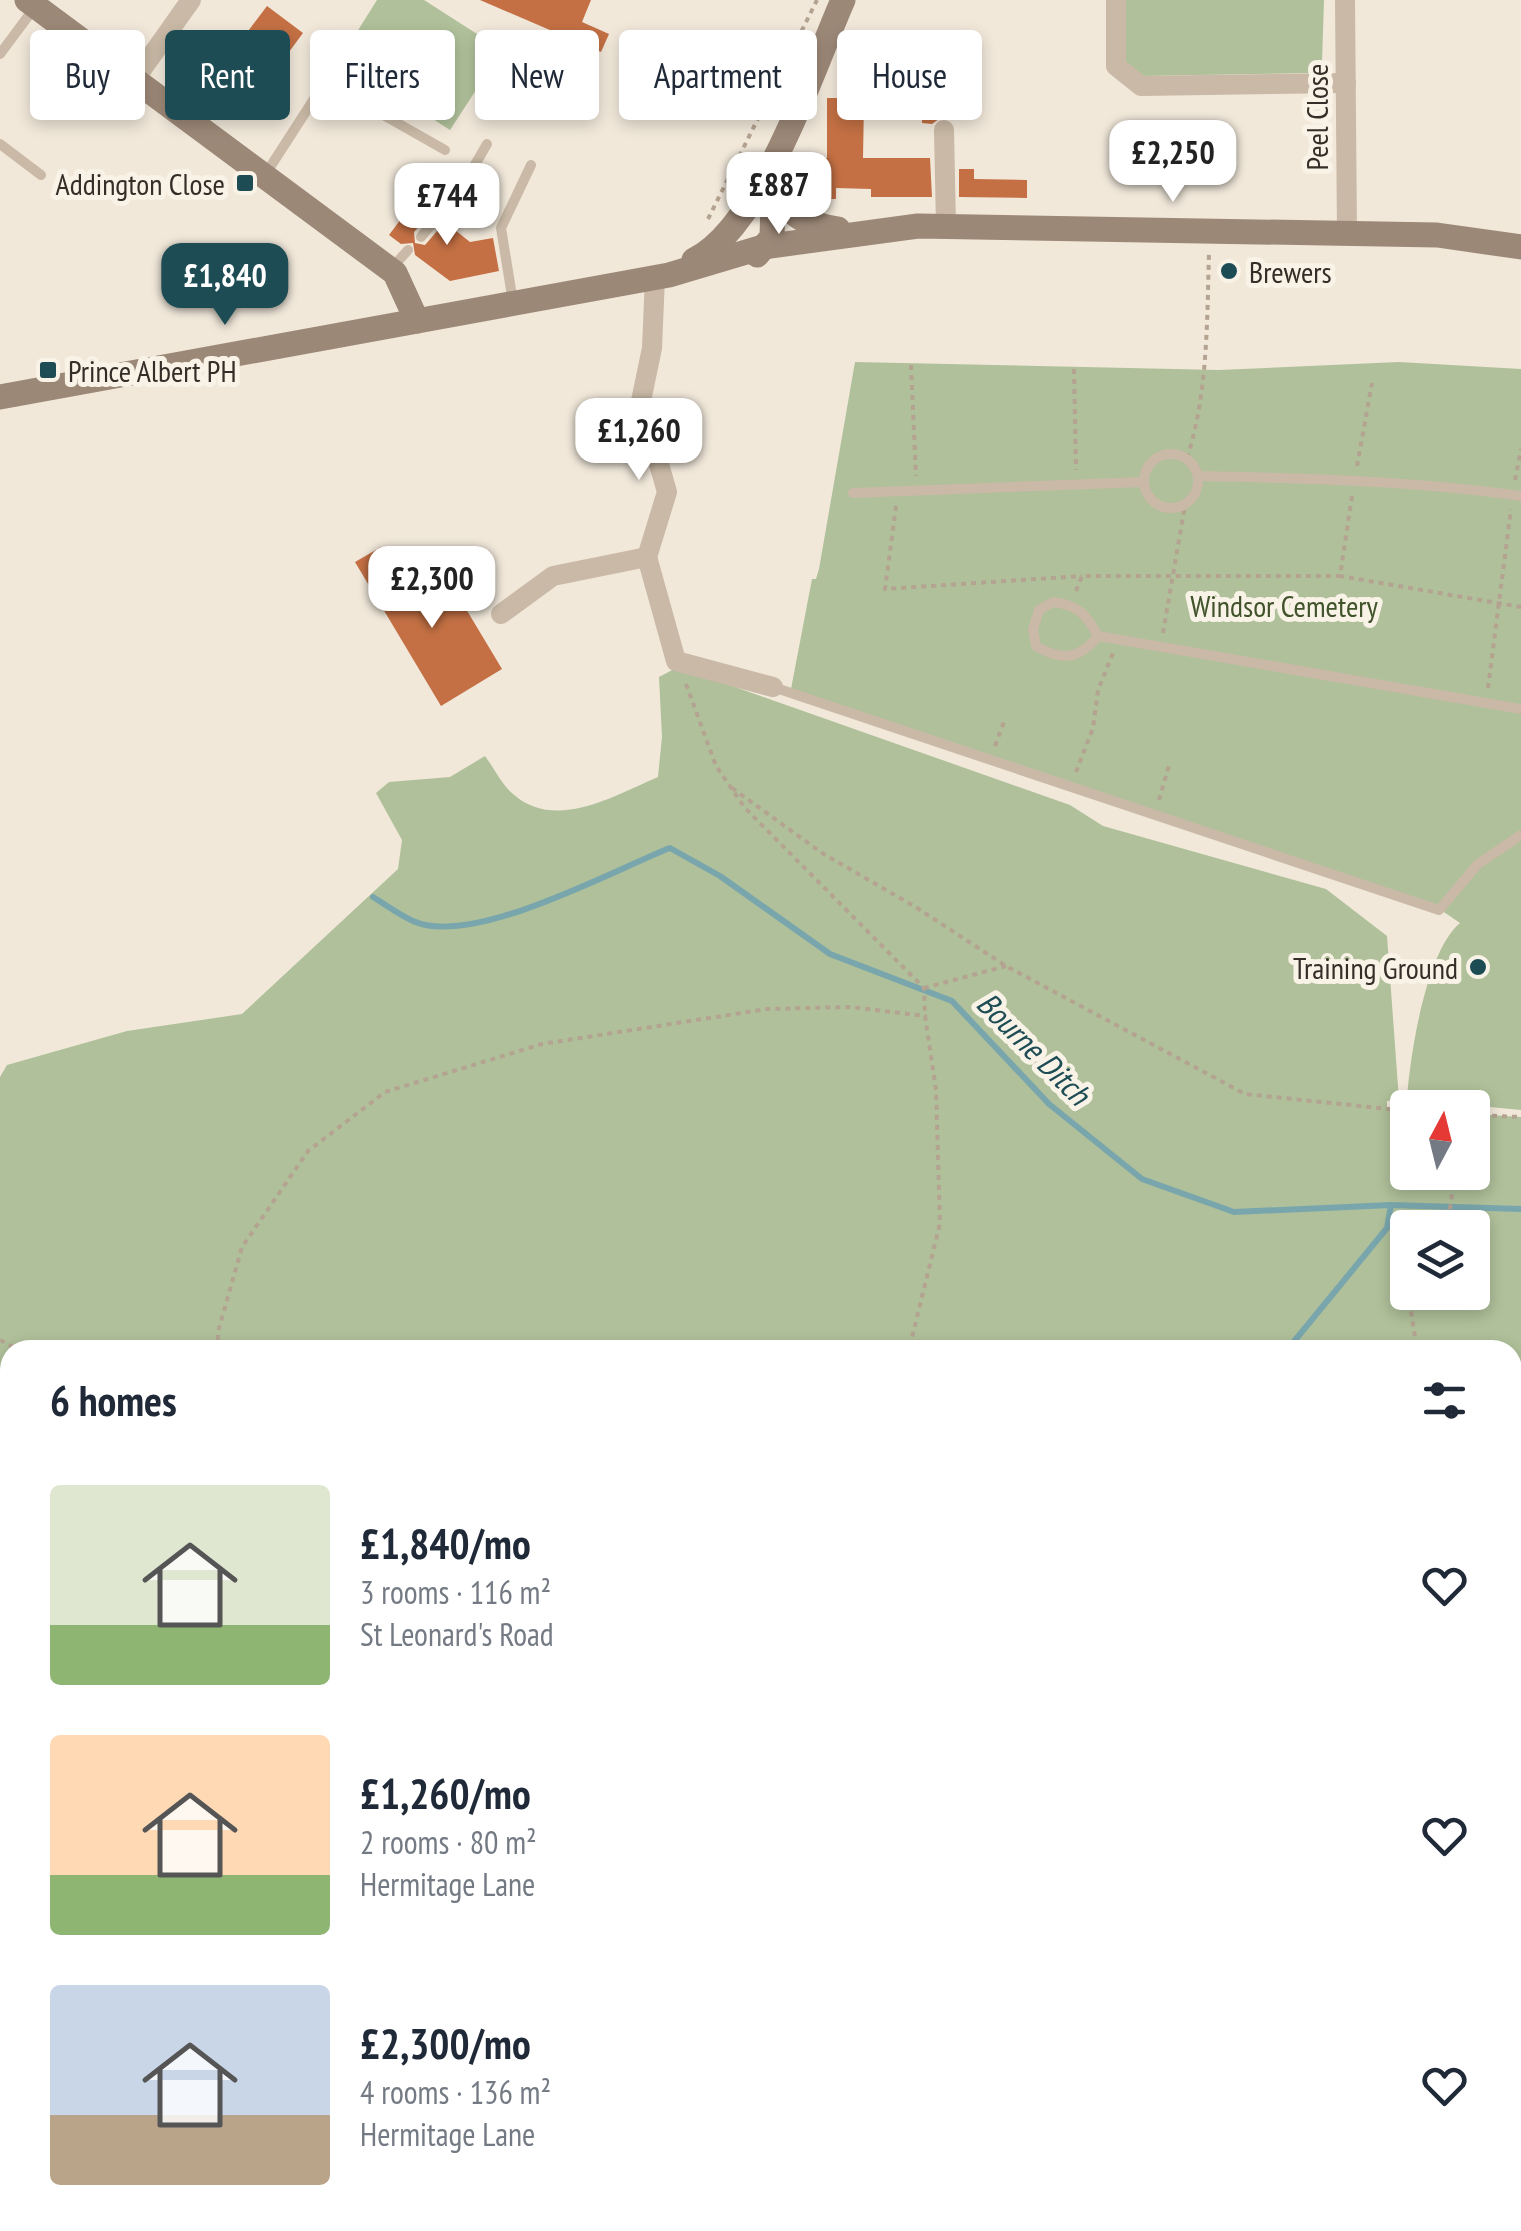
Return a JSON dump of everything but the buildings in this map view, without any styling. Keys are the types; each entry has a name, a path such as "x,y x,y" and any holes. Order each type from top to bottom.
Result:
{"main road":[{"path":"731,258 842,0"},
{"path":"31,3 67,30"},
{"path":"145,87 391,270 417,321"},
{"path":"770,174 792,216 807,224 870,234"},
{"path":"763,247 772,237 770,174"},
{"path":"0,397 662,276 763,247 918,226 1437,235 1521,247"},
{"path":"662,276 694,278 731,258 802,251 822,240"}],"street":[{"path":"145,66 191,0"},
{"path":"1116,0 1116,66 1141,86 1346,82"},
{"name":"Peel Close","path":"1345,0 1347,234"},
{"path":"944,130 946,226"},
{"path":"662,276 641,401 667,492 646,557 676,661 773,686"},
{"path":"502,614 553,576 646,557"}],"lane":[{"path":"0,54 31,3"},
{"path":"264,176 325,82 446,150"},
{"path":"0,144 41,175"},
{"path":"421,236 461,189 487,144"},
{"path":"513,303 501,228 532,164"},
{"path":"391,270 408,250"},
{"path":"1174,454 1186,458 1198,476 1196,492 1185,505 1165,507 1154,502 1144,482 1147,468 1158,457 1174,454"},
{"path":"1198,476 1354,479 1517,495"},
{"path":"853,493 1144,482"},
{"path":"1053,602 1072,604 1086,614 1098,636 1087,650 1069,657 1052,656 1036,646 1033,630 1039,610 1053,602"},
{"path":"1098,636 1521,708"},
{"path":"773,686 1438,910 1478,864 1521,835"}],"path":[{"path":"731,258 706,223 816,0"},
{"path":"1186,458 1194,436 1207,344 1209,233"},
{"path":"910,365 917,490"},
{"path":"1074,369 1076,484"},
{"path":"1340,576 1372,382"},
{"path":"1486,703 1521,450"},
{"path":"898,491 884,589 1082,576 1340,576 1521,607"},
{"path":"1160,646 1185,505"},
{"path":"1072,604 1082,576"},
{"path":"1071,786 1093,728 1098,690 1121,640"},
{"path":"676,661 716,766 745,808 924,988 936,1090 940,1224 911,1340"},
{"path":"990,760 1004,719"},
{"path":"1155,814 1170,762"},
{"path":"732,788 822,854 914,906 1006,966 1246,1094 1390,1109"},
{"path":"924,988 1006,966"},
{"path":"218,1340 242,1247 308,1151 385,1092 542,1044 767,1009 850,1008 925,1016"},
{"path":"1490,1115 1521,1117"},
{"path":"1410,1310 1415,1340"}],"green space":[{"path":"377,0 424,0 475,33 475,92 450,130 435,120 455,120 455,30 358,30"},
{"path":"1123,0 1324,0 1322,62 1310,73 1141,76 1126,70"},
{"name":"Windsor Cemetery","path":"855,362 1219,370 1399,362 1521,369 1521,1110 1490,1107 1490,1090 1408,1090 1416,1031 1429,979 1448,937 1460,923 1441,910 791,689 812,579 816,579"},
{"path":"678,667 1070,805 1103,826 1326,889 1387,936 1398,1090 1390,1090 1387,1101 1390,1190 1490,1190 1490,1115 1521,1117 1521,1340 0,1340 0,1077 7,1065 127,1031 242,1014 398,869 402,840 376,793 389,782 450,777 485,756 513,794 530,805 566,810 605,800 658,777 662,737 659,677"}],"waterway":[{"name":"Bourne Ditch","path":"373,897 413,921 439,927 470,924 542,903 670,848 720,876 830,954 952,1001 1049,1104 1142,1179 1234,1212 1391,1205 1521,1209"},
{"path":"1295,1340 1387,1228 1391,1205"}],"place":[{"name":"Addington Close","path":"245,183"},
{"name":"Brewers","path":"1229,271"},
{"name":"Prince Albert PH","path":"48,370"},
{"name":"Training Ground","path":"1478,967"}]}
